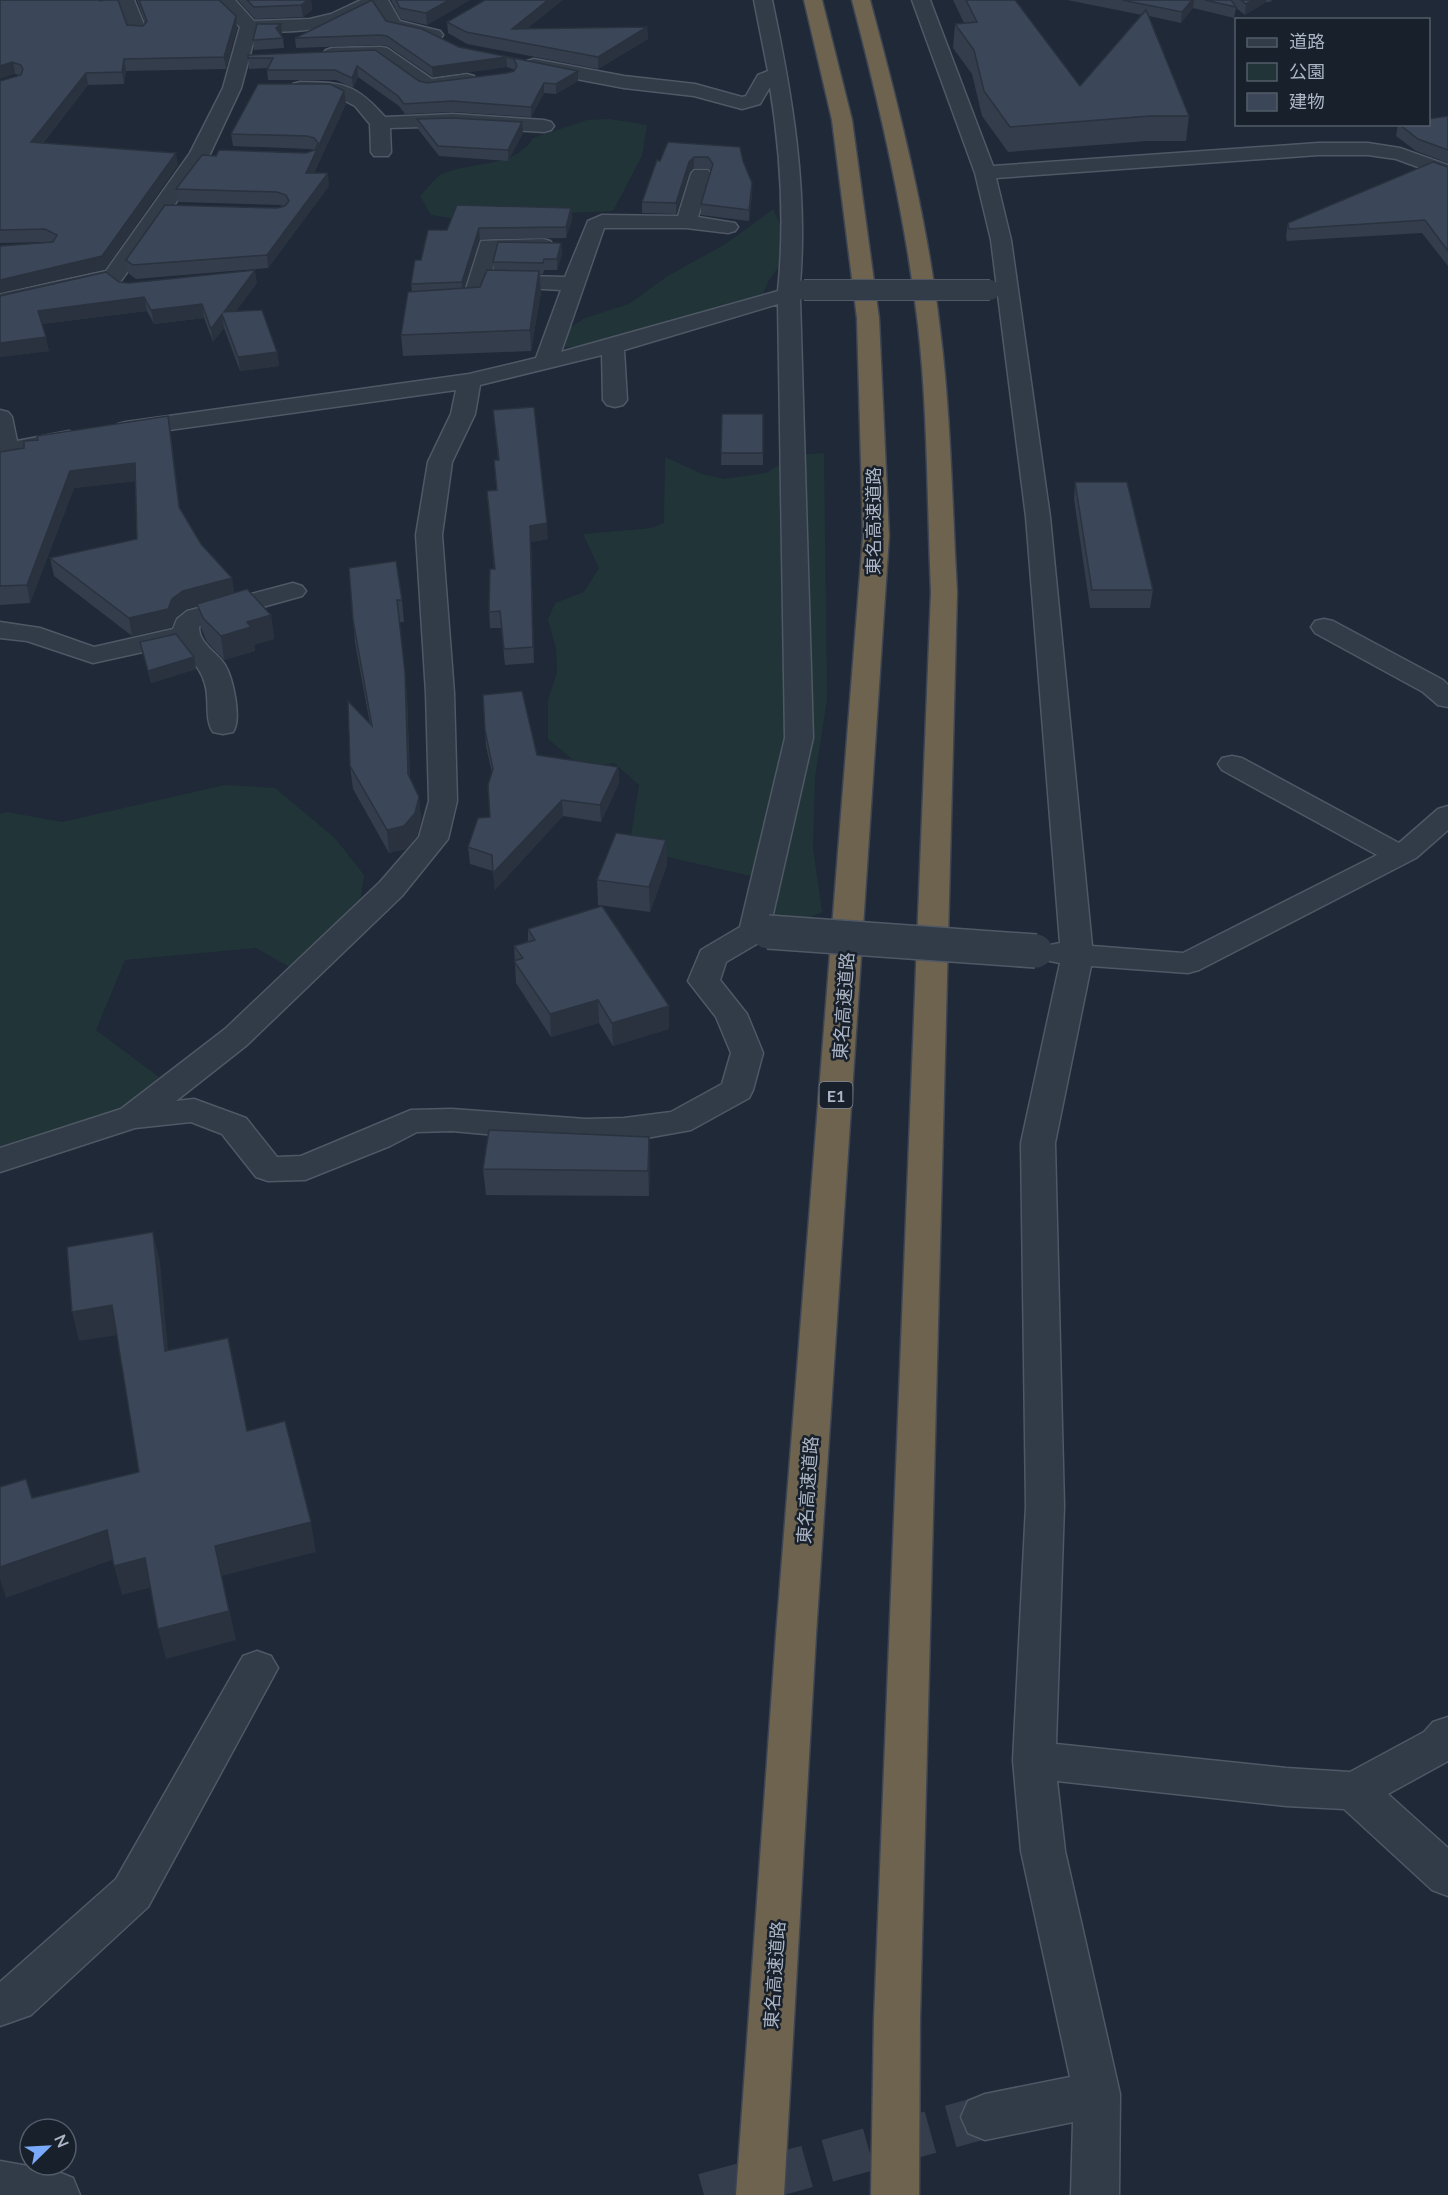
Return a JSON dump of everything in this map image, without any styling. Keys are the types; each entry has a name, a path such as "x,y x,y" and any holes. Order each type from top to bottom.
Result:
{"highway":[{"name":"東名高速道路","path":"760,2195 796,1635 876,536 868,318 842,120 813,0"},
{"path":"861,0 890,109 918,250 934,374 944,592 898,2007 895,2195"}],"street":[{"path":"125,0 131,10 135,31 138,32"},
{"path":"221,0 225,0 249,26 319,25 342,18 373,0"},
{"path":"379,0 393,25 430,33 451,44"},
{"path":"761,932 799,738 796,291 785,111 763,0"},
{"path":"921,0 985,173 1001,240 998,290 1038,517 1077,956 1038,1143 1045,1506 1034,1760 1043,1851 1097,2094 1095,2195"},
{"path":"430,33 449,22"},
{"path":"0,301 113,276 200,154 232,88 249,26"},
{"path":"314,53 381,52 428,85 485,78"},
{"path":"240,58 261,57"},
{"path":"514,61 624,82 695,90 742,103 753,100 765,80 778,74"},
{"path":"232,88 255,88"},
{"path":"278,88 336,88 362,102 380,123 381,152"},
{"path":"380,123 453,120 544,126"},
{"path":"985,173 1318,149 1368,149 1400,154 1442,166"},
{"path":"200,154 224,155"},
{"path":"686,222 701,174"},
{"path":"160,210 184,211"},
{"path":"545,364 594,225 602,221 686,222 728,227"},
{"path":"422,304 473,301 488,245 587,246"},
{"path":"113,276 131,288"},
{"path":"478,281 573,284"},
{"path":"0,417 4,450 93,434 469,381 613,346 796,291 998,290"},
{"path":"613,346 615,400"},
{"path":"133,1117 236,1037 391,890 434,839 443,801 440,693 429,536 441,462 463,414 469,381"},
{"path":"223,726 220,687 213,667 197,651 186,634 186,625 196,617 293,591"},
{"path":"1324,627 1433,686 1448,699"},
{"path":"0,630 31,634 93,655 186,634"},
{"path":"1232,764 1399,855"},
{"path":"0,1160 133,1117 194,1110 234,1126 268,1169 305,1168 378,1138 411,1121 452,1120 586,1131 624,1130 679,1122 736,1090 747,1053 731,1014 704,981 712,957 761,932 1188,963 1406,852 1448,815"},
{"path":"0,2004 15,2000 132,1893 257,1668"},
{"path":"1034,1760 1286,1787 1354,1791 1439,1745 1448,1735"},
{"path":"1354,1791 1448,1876"},
{"path":"985,2117 1097,2094"},
{"path":"0,2185 56,2195"}],"green space":[{"path":"610,119 647,125 642,156 613,211 452,218 431,215 420,196 434,180 444,173 505,159 525,148 533,138 587,120"},
{"path":"773,209 788,241 780,265 769,280 763,294 738,305 598,344 560,348 563,332 585,318 629,304 666,277 727,243"},
{"path":"824,453 827,699 815,777 813,848 822,912 800,922 769,923 755,877 629,848 639,785 614,763 583,768 548,739 548,700 557,673 556,648 548,620 555,603 584,592 599,568 583,534 652,528 664,523 665,457 702,474 724,479 766,473 795,455"},
{"path":"225,785 275,788 335,838 364,875 355,936 302,974 256,948 125,960 96,1030 159,1077 112,1125 0,1160 0,814 7,812 62,822"}],"building":[{"path":"0,0 118,0 127,25 143,26 147,21 139,0 219,0 236,16 224,57 124,59 122,72 86,73 31,142 176,153 102,256 0,280 0,246 53,242 57,235 45,229 0,230 0,81 21,75 23,69 21,65 12,62 0,66"},
{"path":"247,0 308,0 301,5 254,7"},
{"path":"372,0 386,21 422,29 459,47 578,71 556,84 544,83 531,107 452,101 404,104 398,96 357,66 352,78 335,70 267,70 273,58 248,58 248,55 375,50 419,81 427,83 507,73 514,71 517,66 514,59 506,57 432,67 387,36 380,35 295,38"},
{"path":"396,0 449,0 426,13 400,8"},
{"path":"485,0 548,0 512,29 647,27 598,57 466,32 447,22"},
{"path":"966,0 1015,0 1080,86 1146,10 1189,116 1150,116 1010,127 984,91 974,50 955,24 977,22"},
{"path":"1122,0 1192,0 1182,12"},
{"path":"1205,0 1231,0 1236,7"},
{"path":"1241,0 1253,0 1246,4"},
{"path":"257,24 281,24 276,28 283,38 253,40"},
{"path":"258,84 330,84 344,91 306,173 328,173 267,255 133,265 126,260 165,205 277,208 285,206 289,201 286,195 277,192 176,189 202,155 216,156 219,150 306,153 315,150 318,143 314,138 307,136 231,134"},
{"path":"1448,116 1448,150 1418,139 1402,126 1430,126 1430,119"},
{"path":"452,118 522,122 508,150 438,146 417,119"},
{"path":"668,142 740,147 752,183 749,210 701,204 713,164 708,157 694,157 689,162 676,203 642,202 657,160 660,161"},
{"path":"1433,162 1448,167 1448,251 1425,220 1289,229 1288,223"},
{"path":"457,205 571,208 566,227 479,228 462,282 411,284 415,260 421,260 428,230 447,230"},
{"path":"498,242 561,243 557,259 544,259 543,263 493,262"},
{"path":"255,270 224,312 262,310 277,352 238,357 222,314 211,329 202,304 151,310 144,297 38,311 46,337 0,343 0,296 106,272 119,282 129,283"},
{"path":"487,270 539,271 530,330 401,335 408,292 480,287"},
{"path":"534,407 547,523 530,526 533,647 504,649 500,611 489,612 490,569 495,569 487,491 497,490 494,460 499,460 493,410"},
{"path":"722,414 763,414 763,453 721,453"},
{"path":"168,416 179,507 201,544 232,578 183,591 172,599 168,609 129,618 50,558 137,539 135,463 70,471 27,585 0,586 0,452 24,448 24,441 38,440 37,436"},
{"path":"1075,482 1127,482 1153,590 1092,590"},
{"path":"396,561 402,600 397,600 405,673 408,774 419,797 415,813 404,826 387,830 350,766 348,701 372,726 353,620 349,568"},
{"path":"247,589 271,615 247,622 251,627 221,636 203,618 197,604"},
{"path":"176,634 194,657 148,671 140,642"},
{"path":"522,691 537,755 618,767 600,805 562,800 493,873 492,855 468,847 478,818 490,817 488,785 493,769 485,730 483,695"},
{"path":"616,833 666,840 649,887 597,880"},
{"path":"602,906 669,1006 612,1023 598,1000 550,1014 514,961 523,958 514,946 535,940 528,929"},
{"path":"489,1130 649,1137 648,1171 483,1169"},
{"path":"153,1232 165,1351 228,1338 247,1431 285,1421 311,1522 215,1546 229,1611 158,1629 145,1558 114,1566 107,1530 0,1567 0,1487 26,1479 32,1498 139,1472 112,1305 72,1312 67,1247"}],"tunnel":[{"path":"704,2195 985,2117"}]}
